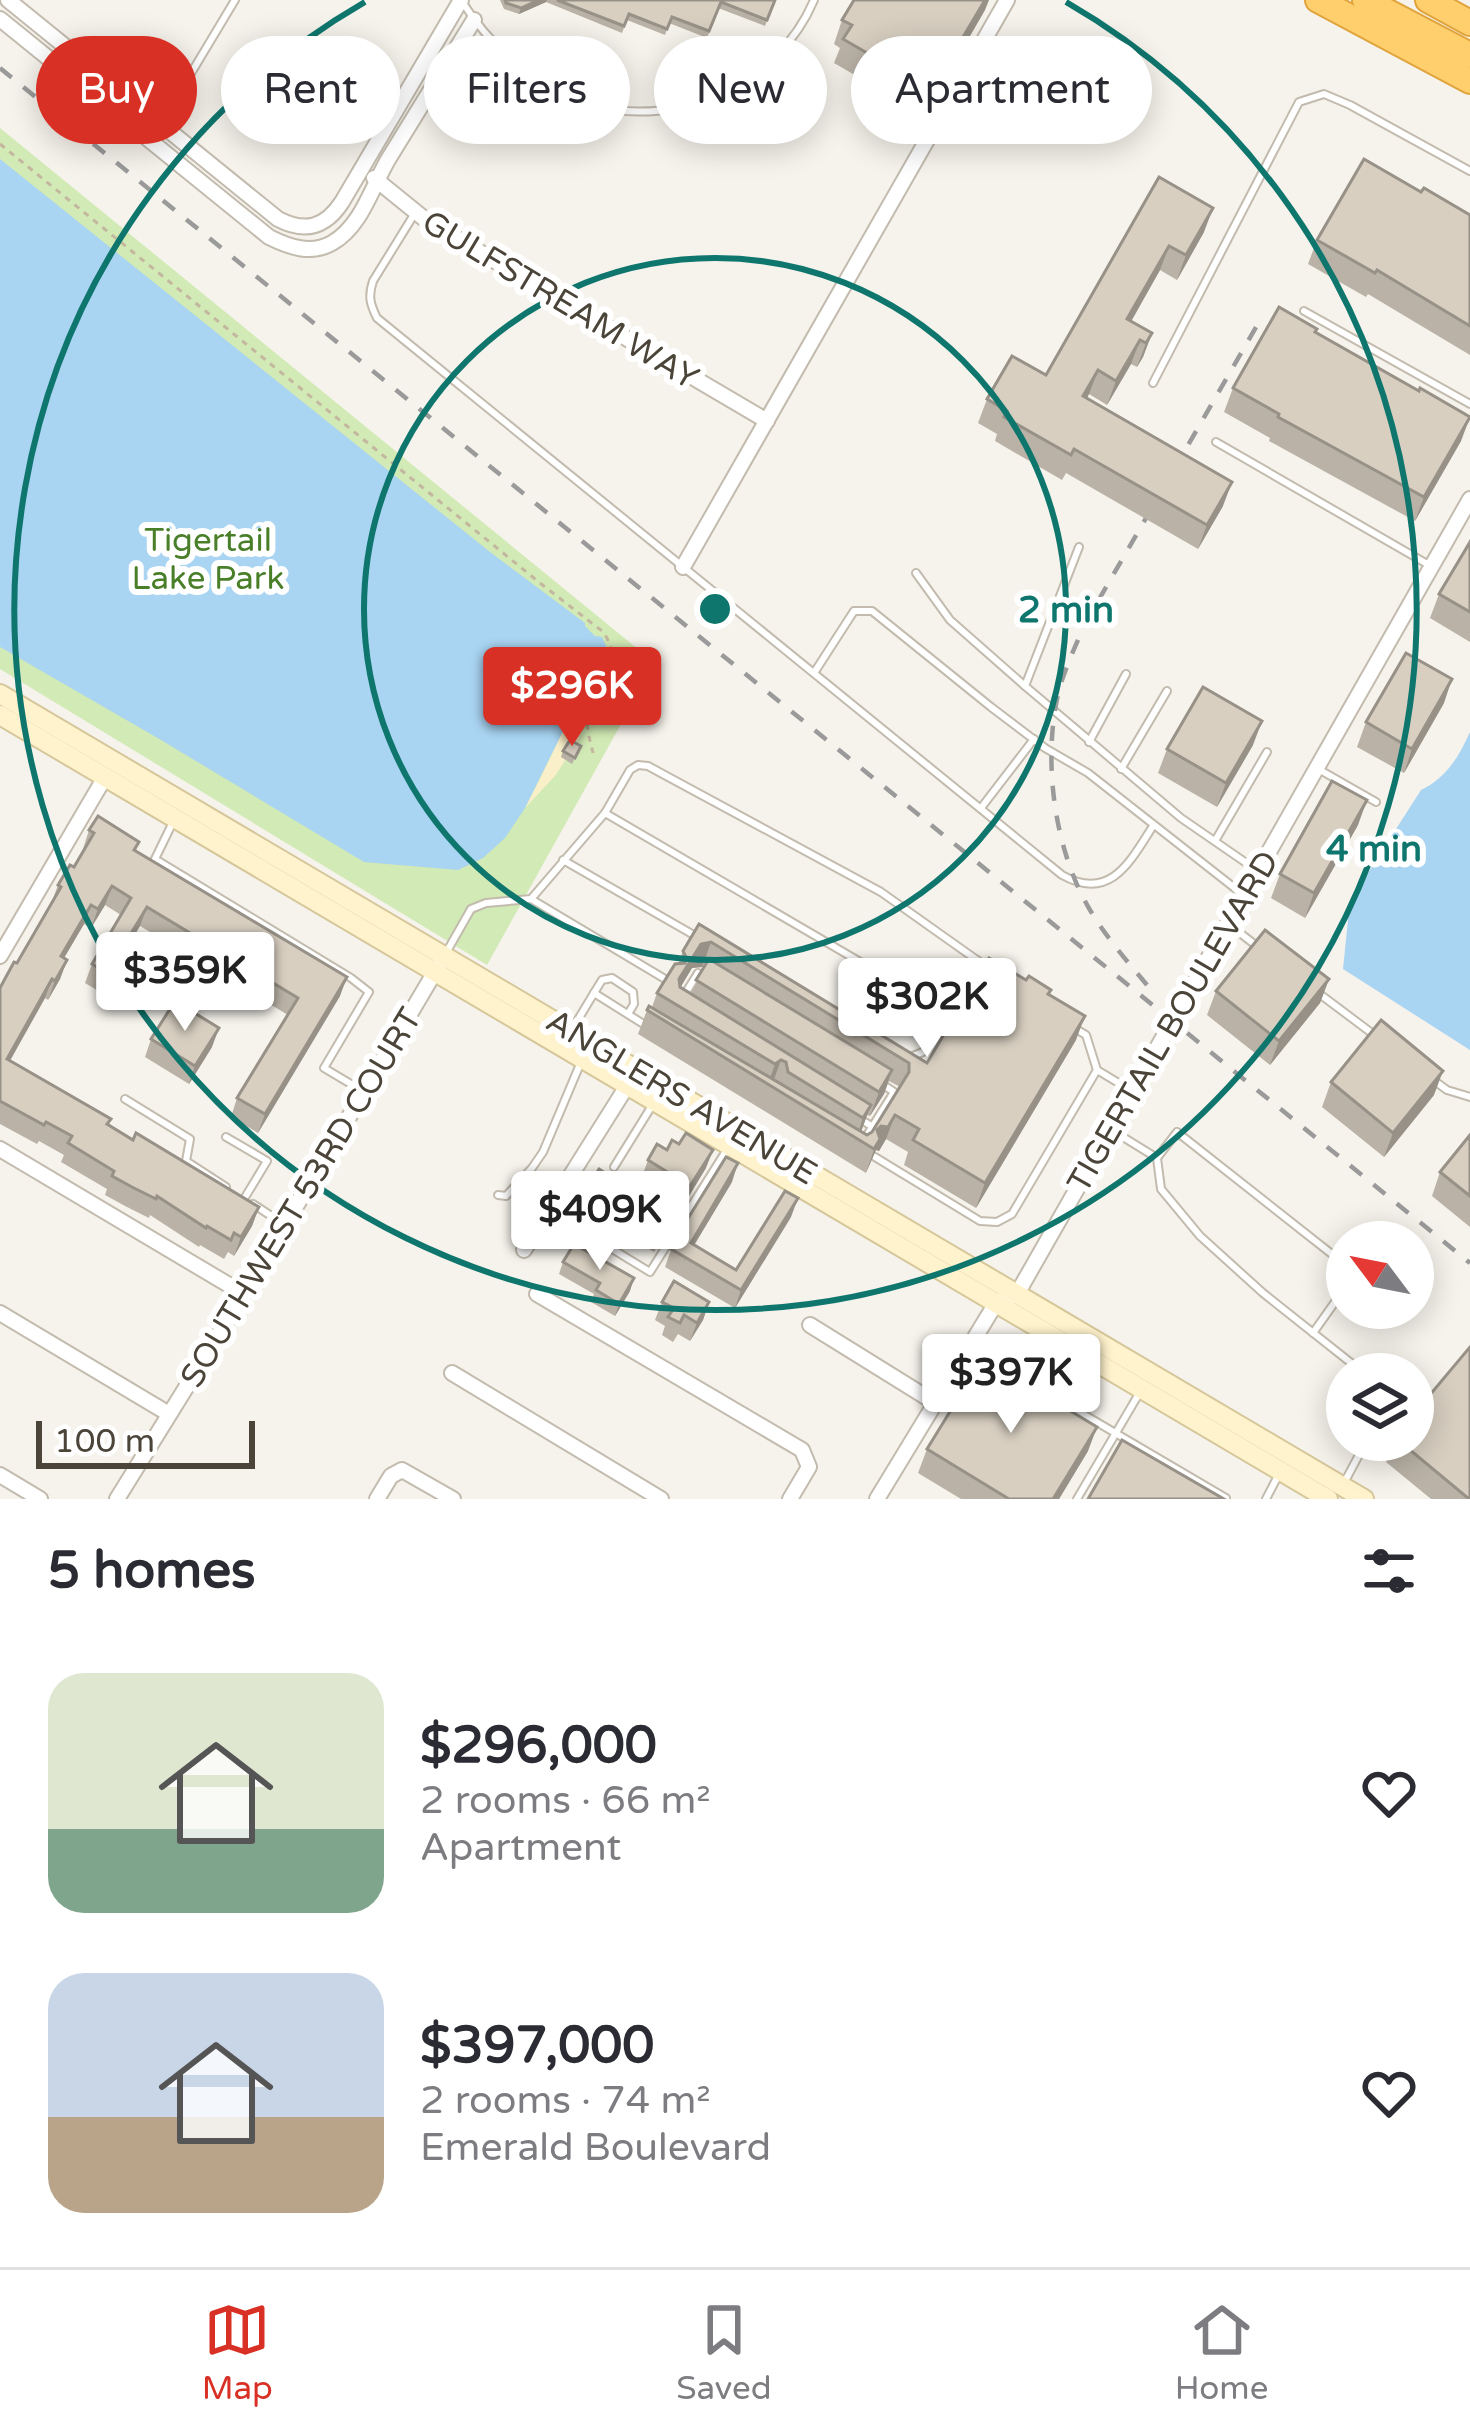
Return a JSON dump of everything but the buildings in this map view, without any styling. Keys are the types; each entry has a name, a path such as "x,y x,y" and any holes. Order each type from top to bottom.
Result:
{"highway":[{"path":"1318,0 1470,80"},
{"path":"1366,0 1470,56"},
{"path":"1428,0 1470,23"},
{"path":"1402,46 1470,98"}],"street":[{"path":"8,0 53,36"},
{"path":"187,144 278,219 294,227 323,223 334,214 461,0"},
{"path":"683,567 1007,0"},
{"path":"0,20 36,49"},
{"path":"156,144 269,237 295,248 329,245 350,230 474,20"},
{"name":"GULFSTREAM WAY","path":"362,167 415,214 767,421"},
{"name":"TIGERTAIL BOULEVARD","path":"1017,1294 1467,510"},
{"name":"ANGLERS AVENUE","path":"0,694 440,964 628,1086 1281,1471 1311,1488 1335,1492"},
{"name":"ANGLERS AVENUE","path":"0,715 175,818 572,1031 1017,1294 1335,1492 1364,1499"},
{"path":"0,956 105,777"},
{"name":"SOUTHWEST 53RD COURT","path":"117,1499 440,964"},
{"path":"524,1250 628,1086"},
{"path":"0,1149 244,1294"},
{"path":"537,1294 802,1450 809,1467 790,1499"},
{"path":"877,1499 996,1303 1017,1294"},
{"path":"0,1312 169,1414"},
{"path":"810,1325 934,1402"},
{"path":"452,1373 661,1499"},
{"path":"377,1499 391,1476 402,1470 453,1499"},
{"path":"0,1475 40,1499"}],"lane":[{"path":"197,64 235,0"},
{"path":"461,0 474,20 531,74 562,94 587,104 637,112 709,100 755,74 784,46 814,0"},
{"path":"1153,383 1299,102 1324,94 1470,171"},
{"path":"415,214 373,281 370,305 377,318 1062,875 1076,883 1100,884 1118,874 1153,826"},
{"path":"1304,311 1470,404"},
{"path":"1216,442 1432,567"},
{"path":"1025,686 1078,547"},
{"path":"916,573 950,620 1089,742 1181,818 1258,871"},
{"path":"813,673 854,611 872,611 1034,740 1088,772 1244,896"},
{"path":"1089,742 1126,674"},
{"path":"1121,769 1166,692"},
{"path":"980,809 1034,740"},
{"path":"1215,842 1268,752"},
{"path":"531,899 605,813 630,770 648,766 881,892 995,973"},
{"path":"1317,768 1376,802"},
{"path":"605,813 946,1012"},
{"path":"175,818 155,859 369,992 324,1068 364,1092"},
{"path":"563,860 705,942"},
{"path":"440,964 471,909 531,899 670,982"},
{"path":"1228,924 1264,952"},
{"path":"907,1058 923,1052 976,960"},
{"path":"677,1007 698,973 718,985"},
{"path":"572,1031 602,980 612,978 633,992 634,1004 628,1013"},
{"path":"1301,980 1374,1035"},
{"path":"594,993 662,1035"},
{"path":"1068,1023 1086,1035 1097,1070 1132,1091"},
{"path":"498,1196 506,1196 542,1152 583,1059"},
{"path":"875,1157 980,1221 997,1222 1012,1214 1097,1070"},
{"path":"1428,1076 1447,1090 1470,1096"},
{"path":"857,1152 894,1092 874,1080"},
{"path":"125,1099 190,1139 186,1161 225,1186"},
{"path":"614,1167 655,1101"},
{"path":"853,1115 872,1127"},
{"path":"1109,1129 1157,1158"},
{"path":"1326,1249 1177,1132 1157,1158 1161,1189 1200,1235 1338,1353"},
{"path":"226,1137 267,1162 244,1199 285,1226"},
{"path":"550,1210 650,1272 729,1145"},
{"path":"1313,1333 1326,1315"},
{"path":"986,1357 1226,1498"},
{"path":"1077,1499 1142,1389"},
{"path":"1335,1492 1353,1461"},
{"path":"1266,1499 1281,1471"}],"path":[{"path":"0,144 608,636 612,668 588,716 592,753"}],"green space":[{"name":"Tigertail Lake Park","path":"0,128 655,663 487,965 0,669"}],"sand":[{"path":"602,652 609,669 607,679 589,707 579,739 555,776 525,808 568,719 581,676"}],"water":[{"name":"Tigertail Lake Park","path":"0,159 602,637 607,648 580,674 570,717 525,808 505,838 483,858 458,870 364,862 0,647"},
{"path":"1470,732 1470,1050 1343,969 1350,901 1421,790 1451,766"}],"railway":[{"path":"0,68 1470,1263"},
{"path":"1147,985 1096,920 1067,858 1054,800 1055,710 1086,622 1259,322"}]}
